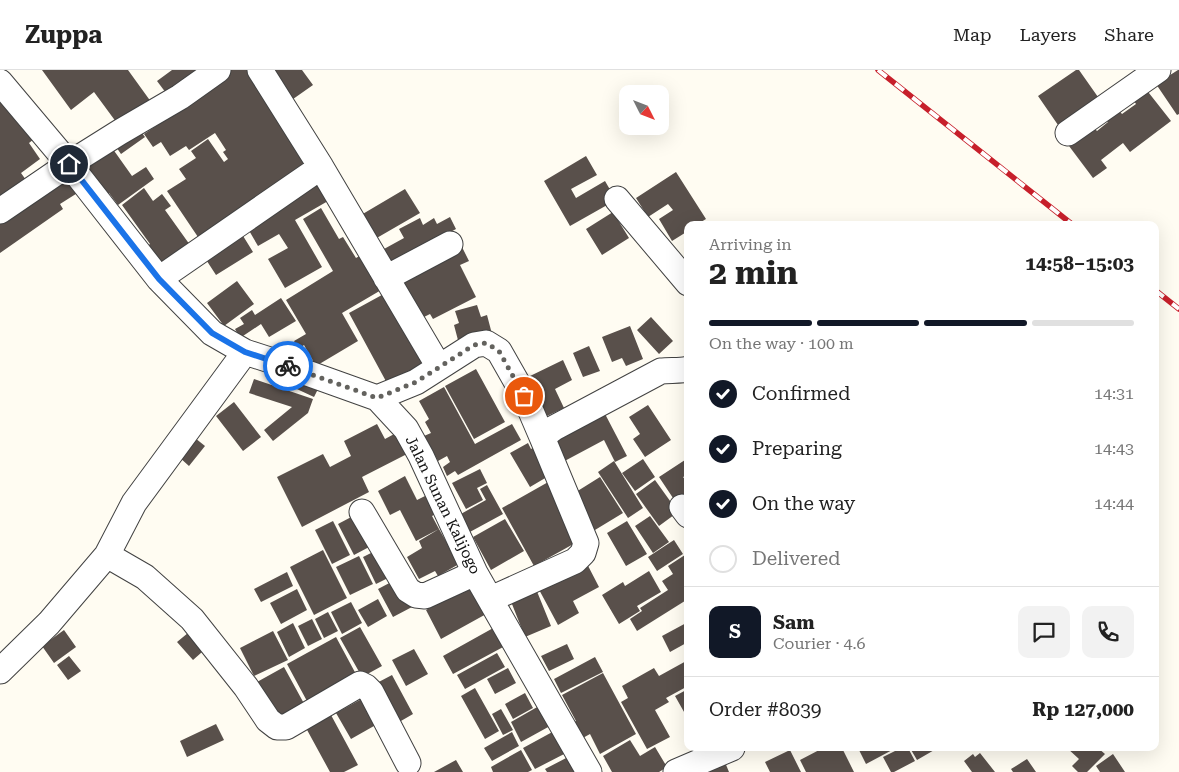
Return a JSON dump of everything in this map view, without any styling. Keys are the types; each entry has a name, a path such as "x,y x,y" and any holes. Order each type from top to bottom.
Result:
{"street":[{"path":"0,211 69,164 180,97 218,70"},
{"path":"260,70 321,167 439,367"},
{"path":"1068,133 1158,70"},
{"name":"Jalan Sunan Kalijogo","path":"0,82 69,164 159,279 212,333 245,352 377,398 406,429 421,456 475,573 589,772"},
{"path":"159,279 321,167"},
{"path":"617,199 684,278"},
{"path":"386,278 450,244"},
{"path":"377,398 416,382 474,345 486,343 499,351 524,396 586,543 583,553 575,561 490,599"},
{"path":"0,671 49,623 106,555 134,503 245,352"},
{"path":"542,437 554,428 661,371 684,372"},
{"path":"362,512 408,590 416,595 424,596 475,573"},
{"path":"106,555 145,576 192,619 246,687 268,720 277,727 286,727 360,684 371,692 408,764"},
{"path":"676,772 725,751"}],"building":[{"path":"42,70 128,70 154,106 122,130 94,92 71,110"},
{"path":"172,70 215,70 172,101 157,81"},
{"path":"223,70 253,70 319,167 200,240 167,191 186,179 179,169 196,158 191,151 208,139 224,162 228,159 223,152 226,150 215,133 189,150 186,146 170,156 161,142 153,147 144,134 168,118 164,112"},
{"path":"262,70 302,70 313,85 286,104"},
{"path":"1076,70 1079,70 1098,97 1058,125 1038,96"},
{"path":"1178,70 1179,114 1177,115 1156,84"},
{"path":"1145,88 1171,121 1130,152 1123,143 1101,160 1107,168 1093,178 1069,146 1093,127 1097,131 1108,122 1103,117 1116,107 1122,114 1136,104 1132,98"},
{"path":"0,90 34,139 29,143 40,159 21,173 26,180 0,204"},
{"path":"135,124 145,137 121,154 112,141"},
{"path":"110,145 132,176 146,167 154,179 118,205 109,193 106,195 84,164"},
{"path":"586,156 597,175 571,189 576,198 605,181 616,200 570,226 544,181"},
{"path":"66,172 79,192 60,204 63,209 0,253 0,218"},
{"path":"676,172 706,219 703,221 684,221 684,234 672,241 659,219 673,210 668,204 648,217 636,198"},
{"path":"323,176 335,197 295,220 322,267 285,288 268,259 288,248 279,234 258,246 244,222"},
{"path":"144,188 153,201 162,194 171,206 165,210 195,252 167,273 145,248 150,244 122,205"},
{"path":"405,189 420,213 375,239 361,215"},
{"path":"321,208 339,239 343,237 356,258 368,251 388,286 342,313 358,341 316,366 304,345 298,349 294,341 306,334 286,300 333,271 303,219"},
{"path":"613,212 629,238 602,255 586,229"},
{"path":"450,217 456,229 412,253 397,271 384,249 404,238 399,229 420,218 423,225 434,218 437,224"},
{"path":"240,231 253,252 216,275 203,255"},
{"path":"461,245 469,261 460,265 476,297 433,319 430,314 414,322 393,280"},
{"path":"237,281 254,304 224,326 207,303"},
{"path":"391,290 430,363 388,385 349,313"},
{"path":"281,298 296,321 269,337 261,324 240,338 235,329 244,324 240,318 252,310 255,315"},
{"path":"477,305 481,317 487,315 492,334 459,344 454,325 459,323 455,311"},
{"path":"651,317 673,341 659,354 637,330"},
{"path":"630,326 643,359 626,366 622,358 612,362 602,337"},
{"path":"589,346 600,371 583,377 573,353"},
{"path":"563,360 572,380 555,389 564,408 547,416 528,377"},
{"path":"476,369 505,422 474,439 445,386"},
{"path":"292,370 321,383 314,397 286,384"},
{"path":"254,379 313,399 308,413 273,441 264,430 292,407 249,393"},
{"path":"444,387 475,444 512,424 521,440 458,475 455,471 447,476 443,467 450,462 447,456 438,461 424,436 431,433 425,422 429,419 419,401"},
{"path":"234,402 261,437 243,451 216,416"},
{"path":"648,405 671,440 645,457 633,439 640,434 629,417"},
{"path":"604,412 627,456 615,462 604,440 559,464 548,442"},
{"path":"377,424 385,439 396,433 407,454 362,477 369,492 302,527 277,477 323,454 330,467 351,456 344,441"},
{"path":"195,438 205,446 189,466 179,457"},
{"path":"528,443 531,449 536,446 552,474 530,487 510,453"},
{"path":"643,459 655,477 635,491 622,473"},
{"path":"614,461 643,508 628,518 598,472"},
{"path":"684,461 684,504 679,507 659,477"},
{"path":"480,469 487,483 477,488 483,500 466,509 452,483"},
{"path":"405,476 417,500 427,495 437,513 432,516 439,529 416,541 400,510 390,515 378,491"},
{"path":"600,477 623,513 590,533 568,497"},
{"path":"655,480 678,512 659,526 636,494"},
{"path":"550,481 577,542 534,566 502,508"},
{"path":"487,485 503,514 468,533 459,515 486,500 480,489"},
{"path":"355,515 371,546 354,555 338,524"},
{"path":"650,516 669,542 653,553 635,526"},
{"path":"505,519 524,551 491,570 473,537"},
{"path":"333,521 350,555 332,564 315,530"},
{"path":"627,521 647,554 626,566 607,533"},
{"path":"439,529 459,564 438,576 435,571 419,579 407,557 422,548 419,541"},
{"path":"674,540 683,554 657,571 648,557"},
{"path":"323,550 347,598 314,615 290,567"},
{"path":"377,550 390,577 376,584 363,557"},
{"path":"359,556 373,584 350,595 336,567"},
{"path":"684,556 684,602 637,631 630,619 642,611 640,608 668,590 662,581 673,574 668,566"},
{"path":"584,558 599,587 573,601 579,613 558,625 536,584"},
{"path":"649,571 661,592 637,606 640,611 619,624 602,595 623,582 625,586"},
{"path":"287,572 293,586 261,602 254,589"},
{"path":"397,579 412,607 393,617 378,589"},
{"path":"472,584 488,613 441,639 426,610"},
{"path":"297,589 307,610 281,624 270,603"},
{"path":"536,589 551,626 525,637 510,599"},
{"path":"378,599 387,616 368,627 358,610"},
{"path":"351,602 362,623 342,634 331,612"},
{"path":"328,612 338,631 324,638 315,619"},
{"path":"312,619 322,639 308,646 298,626"},
{"path":"293,623 305,648 289,657 277,632"},
{"path":"684,624 684,644 670,652 662,636"},
{"path":"360,627 382,666 362,677 340,638"},
{"path":"495,627 505,646 453,674 443,656"},
{"path":"194,628 210,645 193,660 177,642"},
{"path":"64,630 76,647 54,663 42,646"},
{"path":"273,631 288,660 254,676 240,648"},
{"path":"336,637 357,676 308,703 287,664"},
{"path":"567,644 574,659 549,671 541,656"},
{"path":"414,649 428,674 406,686 392,660"},
{"path":"497,653 505,667 465,689 457,675"},
{"path":"69,656 81,671 68,680 57,665"},
{"path":"595,657 603,672 561,693 554,679"},
{"path":"684,662 684,688 666,698 669,702 655,710 670,737 647,749 621,702 628,698 622,686 654,668 659,676"},
{"path":"284,667 307,709 280,724 257,682"},
{"path":"508,668 516,683 495,694 487,679"},
{"path":"603,673 636,734 600,754 590,734 581,739 572,723 576,721 562,695"},
{"path":"392,675 413,714 394,725 373,685"},
{"path":"475,688 499,731 485,739 461,696"},
{"path":"684,691 684,712 675,696"},
{"path":"525,693 533,708 513,719 505,704"},
{"path":"367,696 381,722 351,739 336,713"},
{"path":"539,706 550,726 521,742 511,722"},
{"path":"501,709 513,730 503,735 492,714"},
{"path":"331,715 358,765 344,772 330,772 306,728"},
{"path":"216,724 224,740 187,757 180,741"},
{"path":"556,730 568,752 535,769 523,748"},
{"path":"512,732 519,746 492,761 484,748"},
{"path":"630,740 640,756 655,747 667,767 659,772 612,772 603,756"},
{"path":"521,750 532,770 528,772 493,772 491,767"},
{"path":"790,751 801,772 770,772 765,762"},
{"path":"817,751 844,751 854,772 806,772 800,760"},
{"path":"860,751 890,751 866,764"},
{"path":"895,751 910,751 915,761 891,772 883,757"},
{"path":"912,751 933,751 917,760"},
{"path":"1070,751 1102,751 1105,754 1087,772 1078,772 1072,766 1079,759"},
{"path":"980,753 995,772 972,772 964,761 973,754 975,757"},
{"path":"1113,754 1125,772 1100,772 1096,766"},
{"path":"722,755 729,772 684,772"},
{"path":"570,756 578,772 547,772 545,769"},
{"path":"1027,759 1036,772 1013,772 1011,769"},
{"path":"456,760 463,772 434,772"}],"railway":[{"path":"878,70 1068,221"},
{"path":"1159,293 1179,309"}],"way so far":[{"path":"288,366 377,398 416,382 474,345 486,343 499,351 524,396"}],"route":[{"path":"69,164 159,279 212,333 245,352 288,366"}]}
